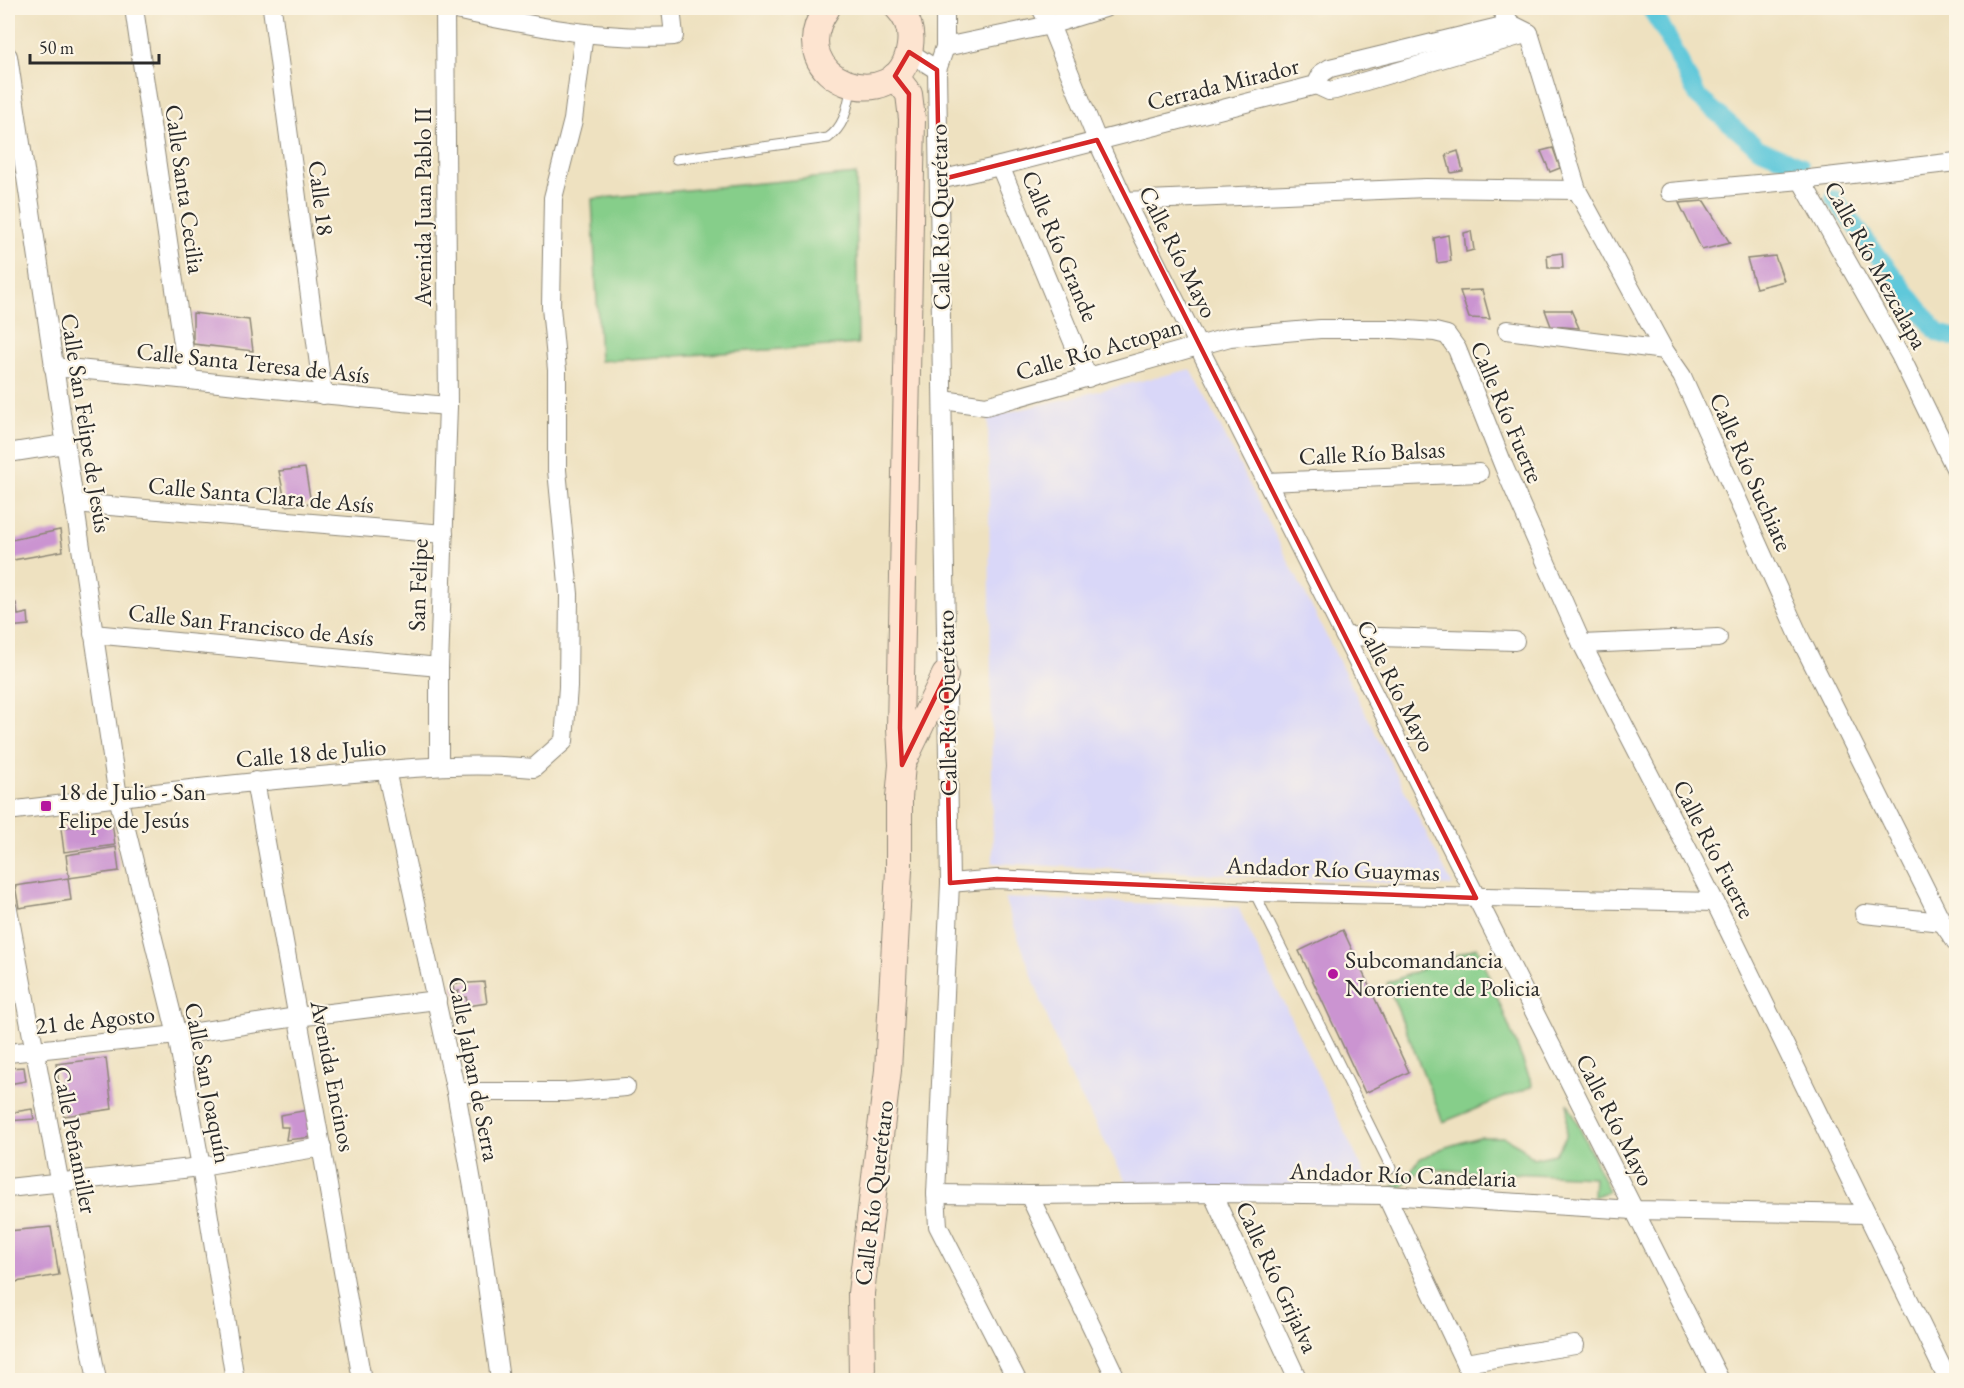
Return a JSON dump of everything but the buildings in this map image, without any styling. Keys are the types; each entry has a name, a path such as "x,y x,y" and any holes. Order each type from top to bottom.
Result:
{"main road":[{"path":"827,8 819,19 816,33 816,47 820,61 839,81 852,86 867,87 882,84 895,76 904,65 911,38 909,25 898,8"},
{"name":"Calle Río Querétaro","path":"862,1380 861,1293 888,1070 899,870 902,765 900,728 912,119 909,94 895,76"},
{"path":"902,765 945,675"}],"street":[{"name":"Calle Santa Cecilia","path":"134,8 188,378"},
{"name":"Calle 18","path":"272,8 323,395"},
{"path":"445,8 529,25 638,38 674,36 671,8"},
{"name":"Avenida Juan Pablo II","path":"445,8 448,406"},
{"name":"Calle Río Querétaro","path":"945,8 945,47 937,70 950,883 936,1194 938,1226 1017,1380"},
{"name":"Calle Río Mayo","path":"1041,8 1125,201 1720,1380"},
{"path":"945,47 1050,25 1105,8"},
{"path":"1500,8 1511,24 1529,33"},
{"name":"Cerrada Mirador","path":"939,180 1316,85 1322,73 1330,69 1511,24"},
{"name":"Calle 18 de Julio","path":"8,811 255,781 439,765 493,764 534,768 564,741 568,687 569,594 557,470 556,370 551,307 553,198 573,120 584,33"},
{"path":"1316,85 1329,91 1335,90 1529,33"},
{"name":"Calle Río Suchiate","path":"1529,33 1577,190 1664,350 1682,376 1800,638 1942,922 1956,942"},
{"path":"909,52 937,70"},
{"name":"Calle San Felipe de Jesús","path":"8,56 118,797"},
{"path":"1670,192 1956,162"},
{"name":"Calle Río Grande","path":"1000,166 1088,378"},
{"name":"Calle Río Mezcalapa","path":"1801,180 1900,355 1956,470"},
{"path":"1125,201 1426,188 1577,190"},
{"name":"Calle Río Actopan","path":"943,400 986,406 1230,337 1320,329 1394,329 1447,335"},
{"path":"1506,330 1664,350"},
{"name":"Calle Río Fuerte","path":"1447,335 1457,350 1504,467 1582,644 1715,902 1948,1380"},
{"name":"Calle Santa Teresa de Asís","path":"53,367 188,378 323,395 448,406"},
{"name":"San Felipe","path":"439,765 439,668 448,406"},
{"path":"8,453 65,444"},
{"name":"Calle Río Balsas","path":"1267,482 1479,473"},
{"name":"Calle Santa Clara de Asís","path":"74,503 444,534"},
{"name":"Calle San Francisco de Asís","path":"93,634 439,668"},
{"path":"1345,636 1515,641"},
{"path":"1582,644 1718,638"},
{"name":"Calle Jalpan de Serra","path":"386,770 456,1092 476,1204 500,1380"},
{"name":"Avenida Encinos","path":"255,781 362,1380"},
{"name":"Calle San Joaquín","path":"118,797 177,1035 235,1380"},
{"name":"Andador Río Guaymas","path":"950,883 997,879 1254,891 1715,902"},
{"name":"Calle Peñamiller","path":"8,909 97,1380"},
{"path":"1864,914 1942,922"},
{"name":"21 de Agosto","path":"8,1053 177,1035 297,1017 437,1000"},
{"path":"456,1092 564,1092 626,1087"},
{"path":"8,1188 201,1167 322,1147"},
{"name":"Andador Río Candelaria","path":"936,1194 1212,1192 1386,1195 1634,1210 1867,1214"},
{"name":"Calle Río Grijalva","path":"1212,1192 1298,1380"},
{"path":"1029,1195 1117,1380"},
{"path":"1386,1195 1473,1380"},
{"path":"1465,1363 1575,1345"}],"lane":[{"path":"676,159 828,138 838,130 845,115 852,86"},
{"path":"1254,891 1391,1168"}],"highlighted area":[{"path":"909,52 937,70 939,180 1097,140 1476,898 997,879 950,883 946,675 902,765 900,728 909,94 895,76"}],"shaded area":[{"path":"1191,369 1453,886 993,863 988,417"},
{"path":"1004,898 1238,907 1368,1181 1212,1189 1128,1185 1066,1069"}],"green space":[{"path":"856,174 858,344 600,361 592,199"},
{"path":"1477,947 1533,1086 1443,1122 1387,983"},
{"path":"1568,1103 1609,1191 1593,1197 1594,1177 1422,1169 1398,1191 1387,1191 1410,1174 1419,1159 1443,1148 1479,1137 1504,1137 1522,1147 1533,1159 1555,1154 1566,1137"}],"waterway":[{"path":"1650,8 1665,32 1698,97 1758,148 1800,165"},
{"path":"1834,199 1938,333 1956,338"}],"place":[{"name":"18 de Julio - San Felipe de Jesús","path":"46,806"},
{"name":"Subcomandancia Nororiente de Policia","path":"1333,974"}]}
